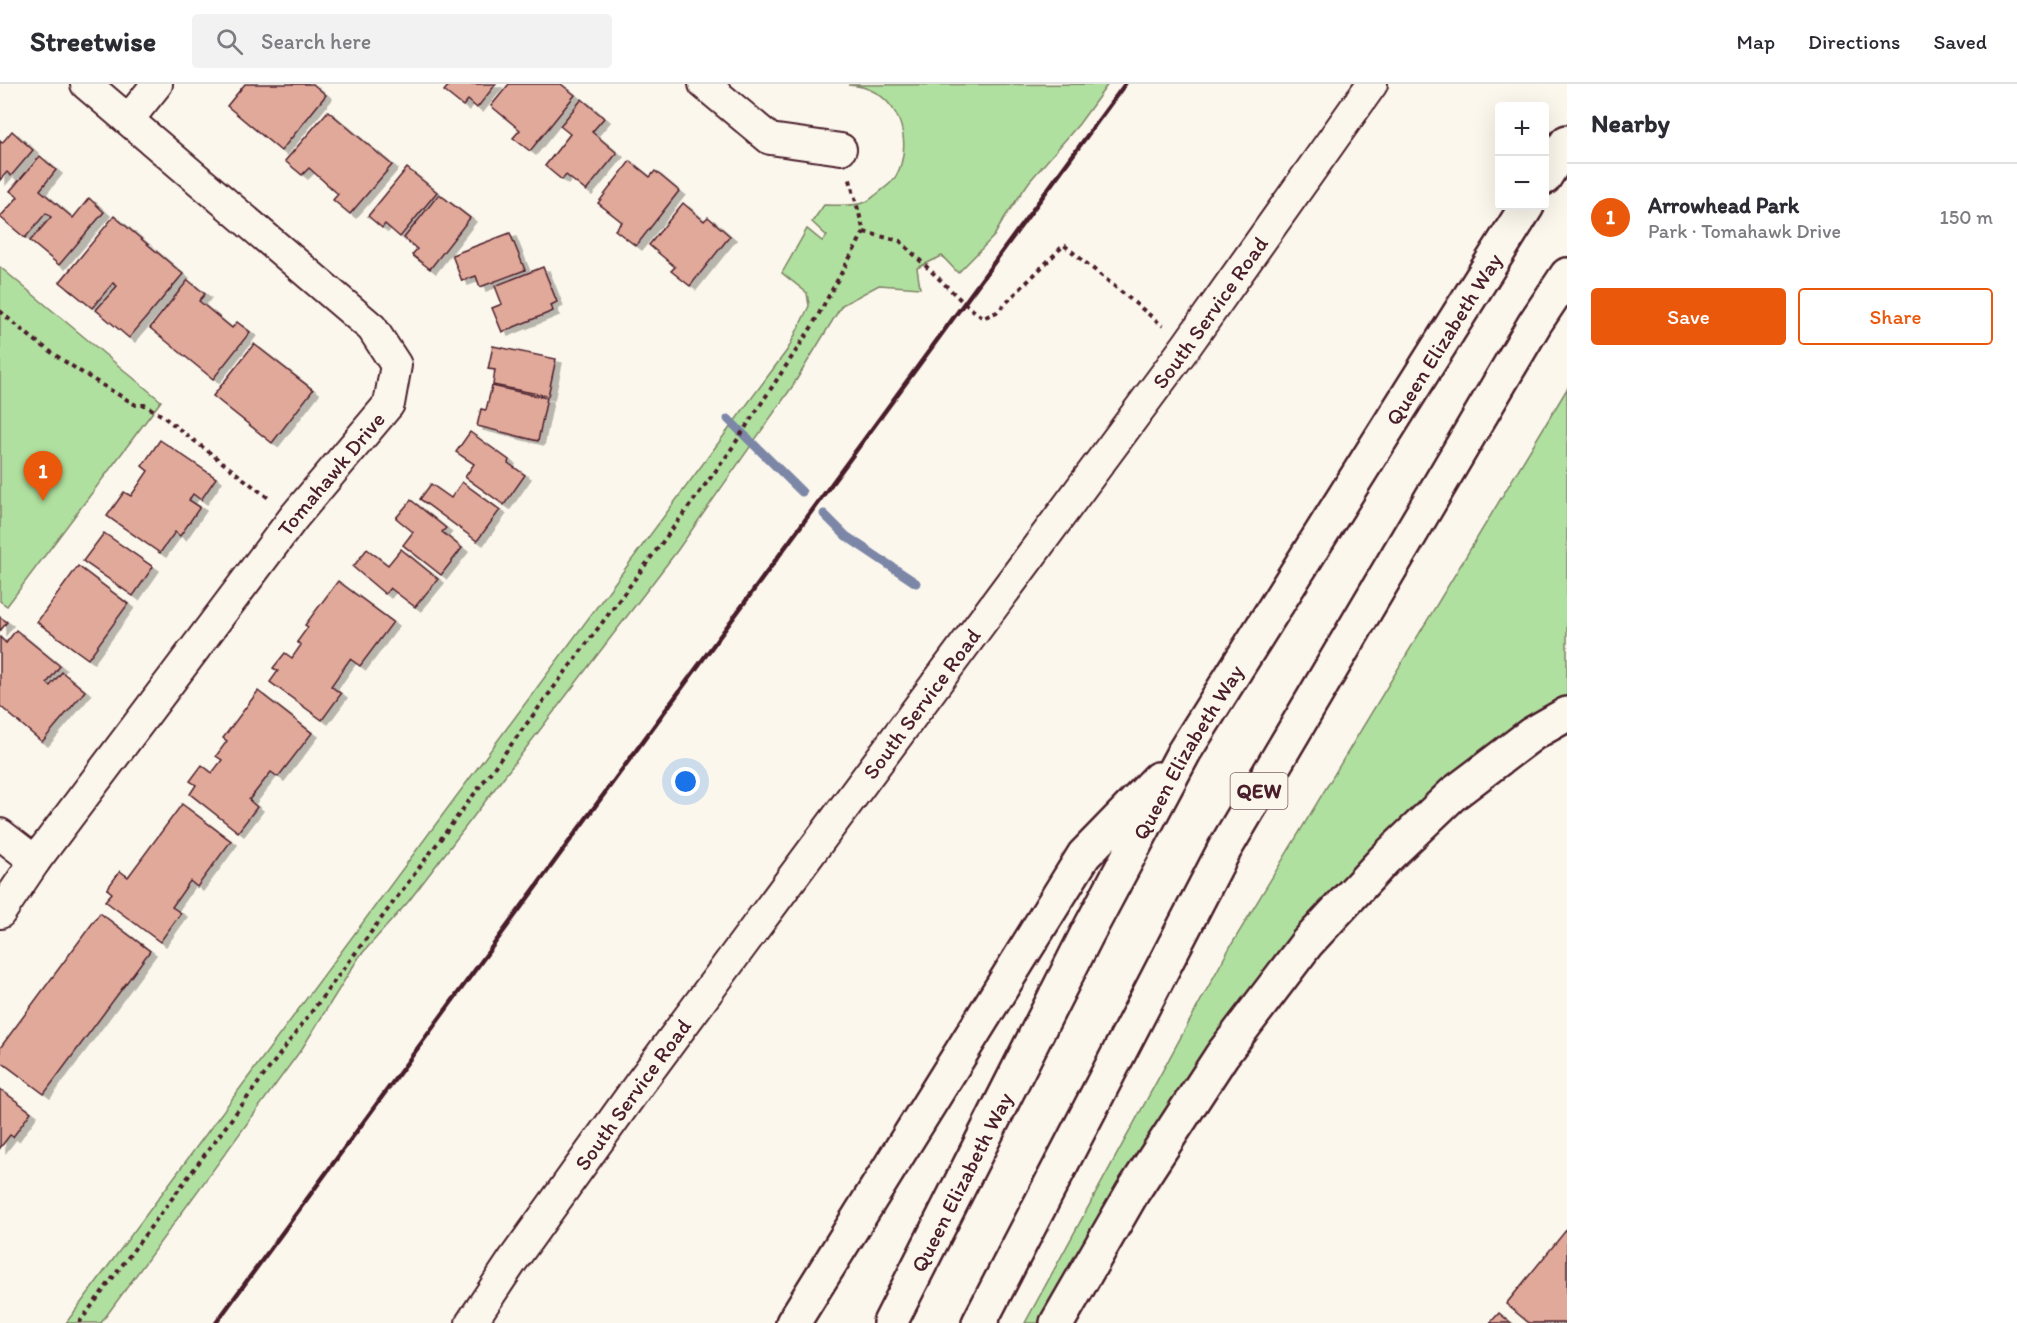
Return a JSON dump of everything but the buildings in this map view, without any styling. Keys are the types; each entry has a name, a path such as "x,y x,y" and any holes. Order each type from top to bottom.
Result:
{"highway":[{"path":"1549,171 1567,142"},
{"name":"Queen Elizabeth Way","path":"890,1323 1087,934 1184,752 1524,210"},
{"name":"QEW","path":"979,1323 1224,850 1535,323 1567,274"},
{"path":"1057,1323 1132,1193 1222,1054 1307,944 1384,860 1453,795 1532,734 1567,714"},
{"path":"793,1323 1084,855 1184,752"}],"street":[{"name":"Tomahawk Drive","path":"0,913 35,861 294,518 389,404 396,365 372,328 86,84"},
{"path":"129,119 157,84"},
{"path":"704,84 770,140 842,149"},
{"name":"South Service Road","path":"471,1323 513,1260 761,917 1187,345 1372,84"},
{"path":"0,834 35,861"}],"path":[{"path":"79,1323 726,457 811,328 864,232 856,204"},
{"path":"864,232 900,241 964,303 983,318 997,312 1064,245 1187,345"},
{"path":"0,311 26,334 76,369 136,405 145,405 161,415 279,506"}],"green space":[{"path":"1108,84 1079,124 1029,182 994,236 958,273 942,256 917,268 920,288 879,285 842,305 792,387 677,551 408,902 359,957 303,1047 101,1323 66,1323 788,349 809,306 807,293 782,273 807,229 822,241 827,236 812,222 824,205 861,204 867,201 895,177 903,155 904,140 896,113 877,93 863,87 848,85"},
{"path":"0,267 161,401 7,606 0,601"},
{"path":"1567,389 1567,696 1444,784 1335,886 1222,1027 1124,1180 1038,1323 1025,1323 1230,947"}],"waterway":[{"path":"728,419 802,492"},
{"path":"824,514 846,536 916,583"}],"railway":[{"path":"216,1323 1125,84"}],"place":[{"name":"Arrowhead Park","path":"43,501"}]}
